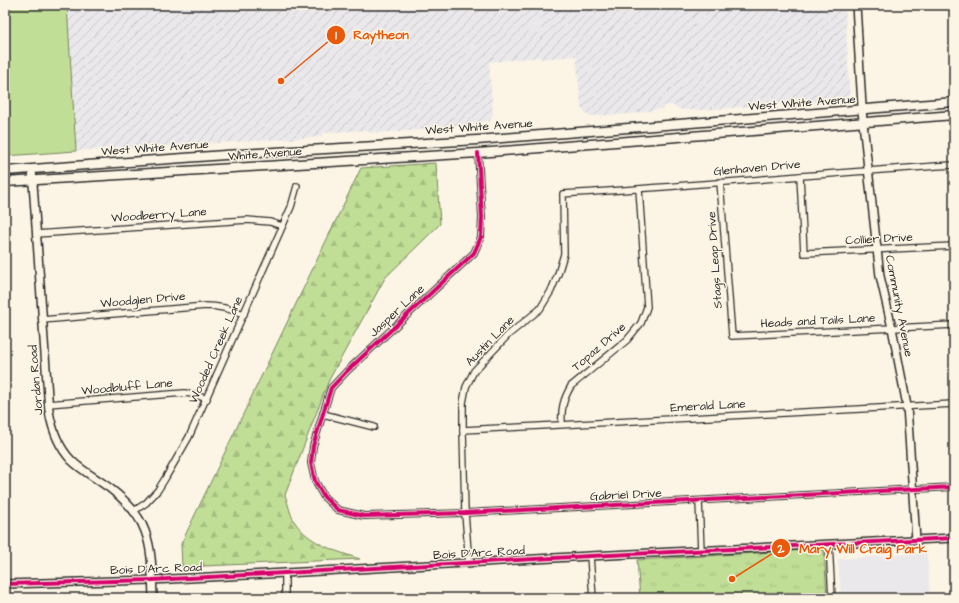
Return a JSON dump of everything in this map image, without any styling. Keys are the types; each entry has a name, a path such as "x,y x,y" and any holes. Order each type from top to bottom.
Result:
{"main road":[{"name":"West White Avenue","path":"5,171 225,155 477,140 954,102"},
{"name":"West White Avenue","path":"478,153 954,116"},
{"path":"477,140 478,153"},
{"name":"White Avenue","path":"5,182 478,153"}],"street":[{"name":"Community Avenue","path":"856,5 862,110 868,170 880,276 907,406 916,540"},
{"name":"Jasper Lane","path":"315,481 311,464 313,446 331,388 347,370 474,253 481,237 482,216 478,153"},
{"name":"Glenhaven Drive","path":"563,194 868,170 954,165"},
{"name":"Jordan Road","path":"32,169 48,404 51,424 56,438 64,452 72,461 107,486 123,499 134,511 142,525 149,544 153,598"},
{"name":"Collier Drive","path":"800,176 804,253 954,246"},
{"name":"Stags Leap Drive","path":"720,182 732,336"},
{"name":"Wooded Creek Lane","path":"134,511 146,503 158,490 189,437 291,207 297,186"},
{"name":"Topaz Drive","path":"562,424 561,410 571,386 627,340 642,323 647,307 639,189"},
{"name":"Austin Lane","path":"469,563 465,513 462,430 463,403 466,387 474,371 508,335 540,309 551,291 564,254 563,194"},
{"name":"Woodberry Lane","path":"36,234 247,220 270,222 282,226"},
{"name":"Woodglen Drive","path":"42,320 206,306 230,308 244,314"},
{"name":"Heads and Tails Lane","path":"732,336 954,325"},
{"name":"Woodbluff Lane","path":"48,404 184,394 194,394 207,399"},
{"name":"Emerald Lane","path":"462,430 954,404"},
{"path":"323,414 374,427"},
{"name":"Gabriel Drive","path":"315,481 324,497 338,510 364,516 465,513 954,487"},
{"path":"700,501 701,551"},
{"name":"Bois D'Arc Road","path":"5,584 152,580 954,538"},
{"path":"829,544 832,598"},
{"path":"590,556 593,598"},
{"path":"285,573 285,598"}],"shaded area":[{"path":"67,5 845,5 850,101 703,110 682,110 671,105 665,106 661,109 631,114 589,116 581,108 576,56 541,59 541,57 489,62 493,114 490,121 412,131 369,133 368,130 322,133 322,137 76,151"},
{"path":"927,553 930,598 841,598 838,559"}],"green space":[{"path":"5,5 67,5 76,151 5,156"},
{"path":"436,163 440,224 385,278 329,380 285,495 294,521 307,536 324,546 360,559 182,567 181,544 361,168"},
{"path":"824,549 827,598 640,598 637,560"}],"cycle path":[{"path":"478,153 482,217 481,237 474,253 347,371 331,388 313,446 311,463 315,481 324,497 338,510 364,516 465,513 954,487"},
{"path":"5,584 152,580 954,538"}],"place":[{"name":"Raytheon","path":"281,81"},
{"name":"Mary Will Craig Park","path":"732,579"}]}
